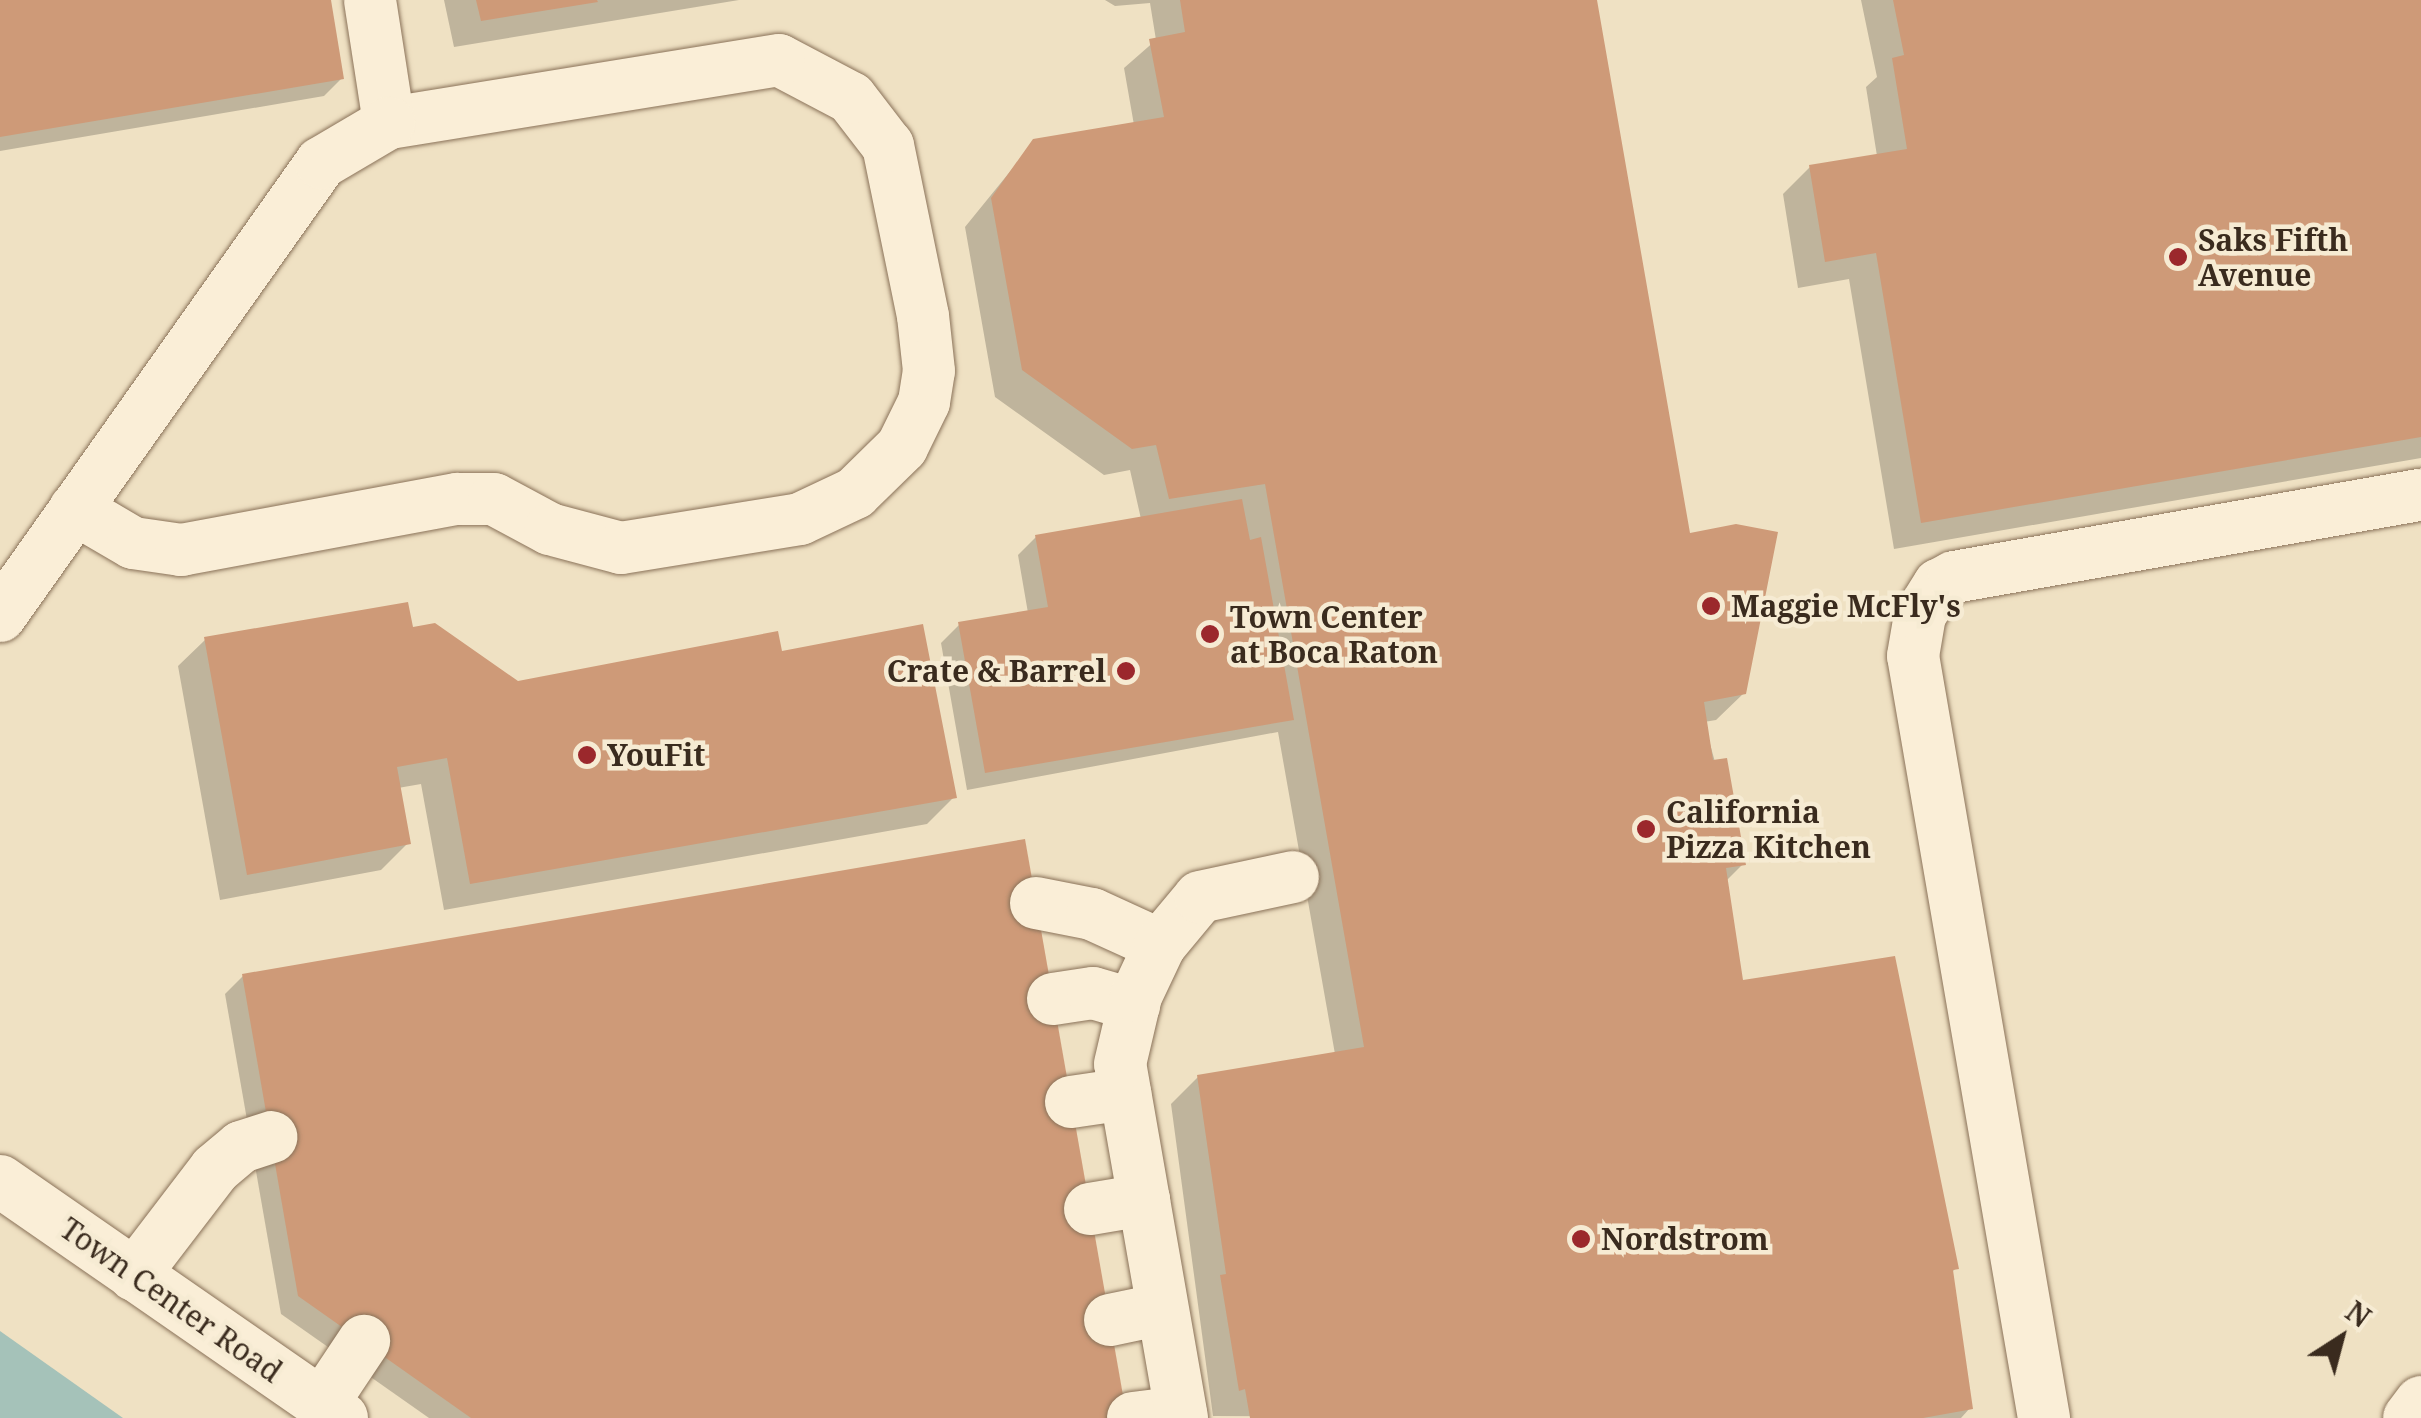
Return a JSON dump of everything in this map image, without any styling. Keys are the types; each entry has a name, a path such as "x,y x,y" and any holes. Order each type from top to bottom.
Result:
{"street":[{"path":"359,12 388,122"},
{"path":"0,616 75,509 321,163 388,122 779,60 815,75 851,98 888,146 929,371 924,402 902,447 855,493 800,519 621,548 550,529 494,499 458,499 181,550 132,543 75,509"},
{"path":"2044,1418 1913,656 1920,615 1938,586 1954,577 2421,495"},
{"path":"1165,1416 1162,1309 1120,1064 1134,1006 1160,946 1200,897 1293,877"},
{"path":"1036,903 1092,914 1160,946"},
{"path":"1053,999 1093,993 1134,1006"},
{"path":"1071,1102 1125,1094"},
{"path":"134,1275 215,1169 241,1147 271,1138"},
{"name":"Town Center Road","path":"0,1181 332,1411"},
{"path":"1090,1209 1144,1200"},
{"path":"1110,1320 1162,1309"},
{"path":"332,1411 364,1341"},
{"path":"2410,1418 2421,1402"}],"water":[{"path":"0,1331 123,1418 0,1418"}],"building":[{"path":"0,0 331,0 344,79 0,137"},
{"path":"476,0 597,0 598,2 481,21"},
{"path":"1180,0 1597,0 1690,533 1736,524 1778,532 1746,694 1704,702 1713,760 1727,758 1746,865 1726,868 1743,980 1895,956 1959,1269 1953,1270 1973,1409 1923,1418 1250,1418 1245,1389 1239,1391 1220,1275 1226,1274 1197,1075 1364,1047 1265,484 1169,499 1156,445 1132,449 1022,370 991,198 1033,139 1164,117 1149,39 1185,32"},
{"path":"1893,0 2421,0 2421,437 1921,523 1876,253 1825,262 1809,165 1907,149 1892,58 1904,55"},
{"name":"Crate & Barrel","path":"1242,499 1250,540 1261,537 1294,720 985,773 958,622 1048,607 1035,535"},
{"path":"408,602 413,627 435,623 518,681 778,631 782,651 923,624 957,798 470,884 447,758 397,767 411,844 247,875 204,637"},
{"path":"1025,839 1127,1418 471,1418 298,1296 242,974"}],"place":[{"name":"Saks Fifth Avenue","path":"2178,257"},
{"name":"Maggie McFly's","path":"1711,606"},
{"name":"Town Center at Boca Raton","path":"1210,634"},
{"name":"Crate & Barrel","path":"1126,671"},
{"name":"YouFit","path":"587,755"},
{"name":"California Pizza Kitchen","path":"1646,829"},
{"name":"Nordstrom","path":"1581,1239"}]}
